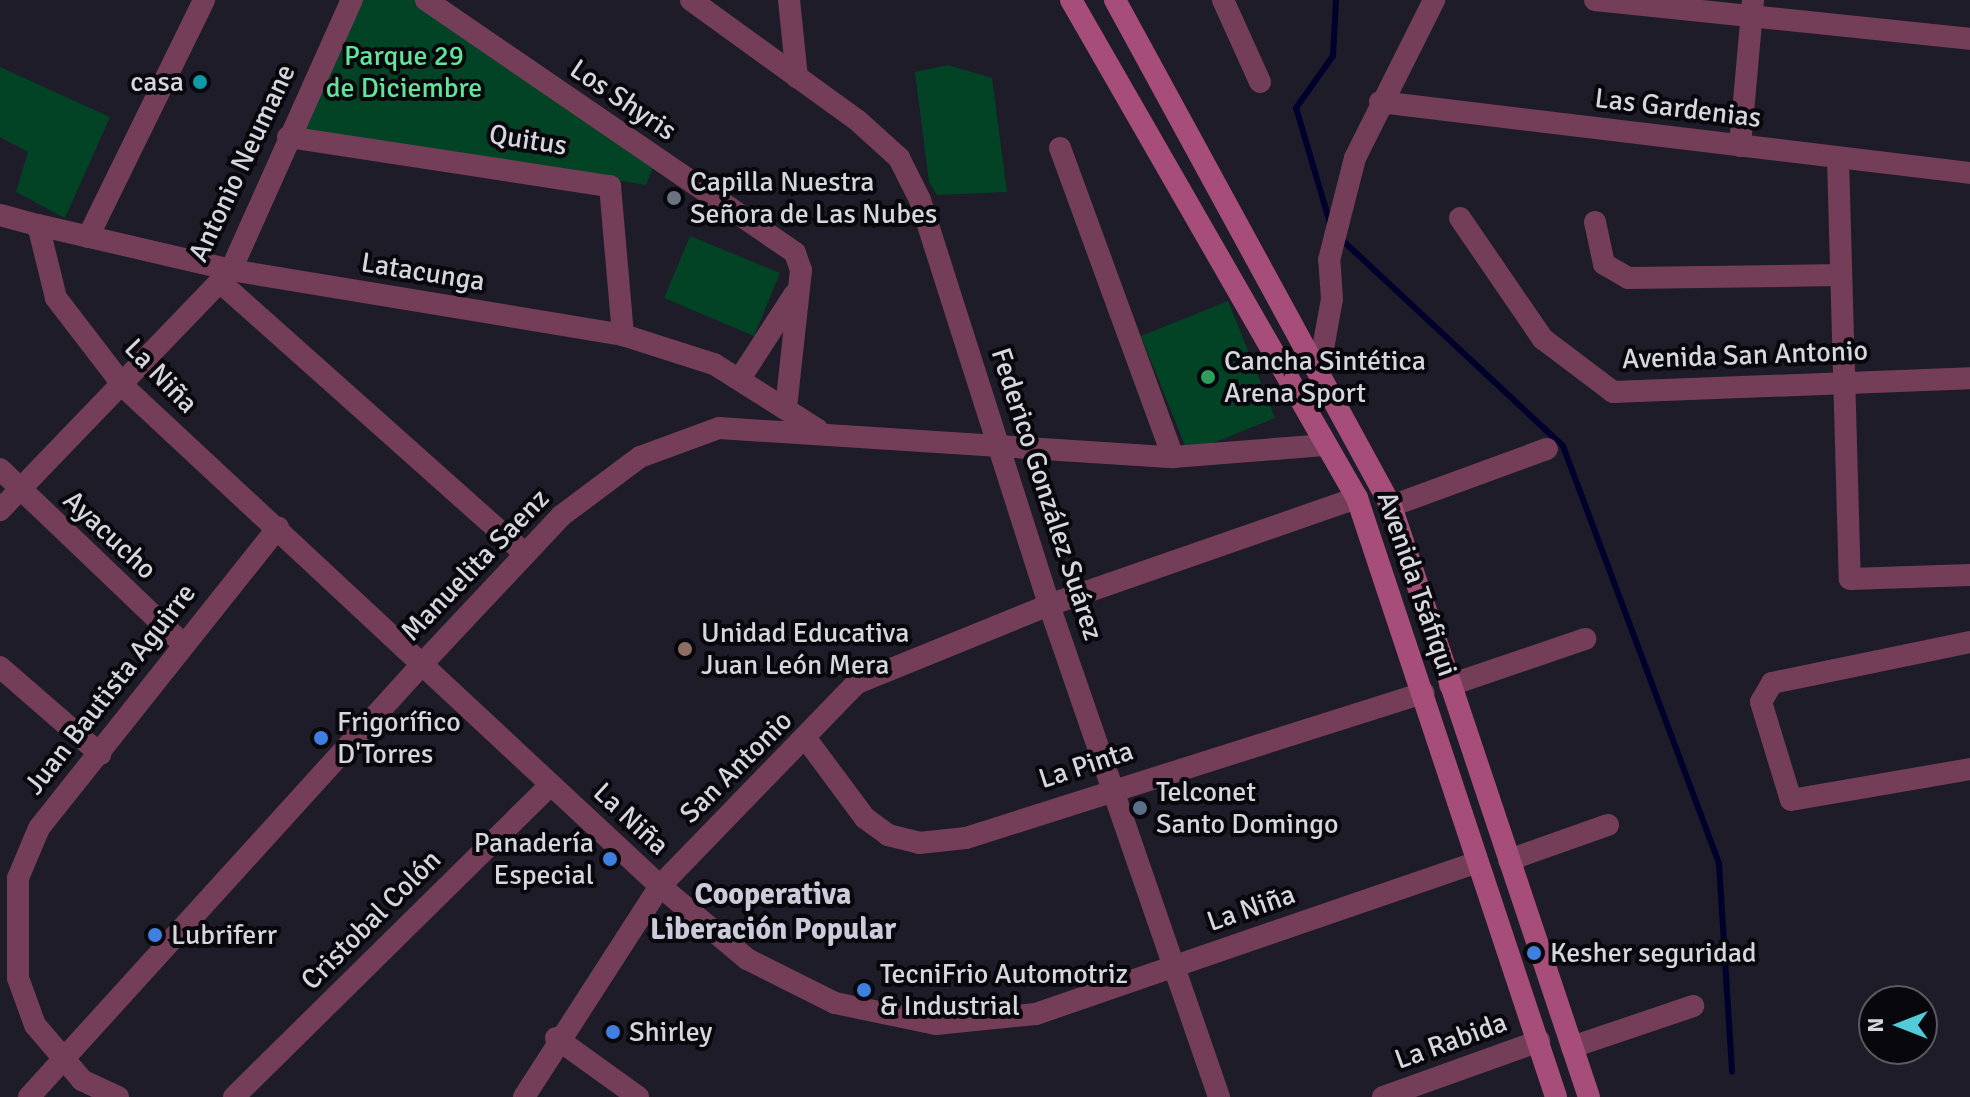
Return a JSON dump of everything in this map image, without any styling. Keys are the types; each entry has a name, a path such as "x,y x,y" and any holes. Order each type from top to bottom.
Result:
{"main road":[{"name":"Avenida Tsáfiqui","path":"1071,0 1357,498 1556,1097"},
{"name":"Avenida Tsáfiqui","path":"1115,0 1320,365 1391,506 1589,1097"}],"street":[{"path":"88,237 204,0"},
{"name":"Antonio Neumane","path":"0,510 125,388 226,276 352,0"},
{"name":"Los Shyris","path":"426,0 795,253 797,291 786,408"},
{"name":"Federico González Suárez","path":"691,0 899,158 920,200 1003,450 1049,605 1219,1097"},
{"path":"789,0 797,78"},
{"path":"1223,0 1260,82"},
{"path":"1320,365 1332,299 1329,260 1338,222 1380,102 1434,0"},
{"path":"1595,0 1752,8 1970,39"},
{"path":"1740,146 1752,8"},
{"name":"Las Gardenias","path":"1380,102 1970,173"},
{"name":"Quitus","path":"288,137 610,186 623,335"},
{"path":"1060,148 1173,457"},
{"path":"1838,158 1850,579 1970,575"},
{"name":"Latacunga","path":"0,215 226,276 623,335 741,377 818,430"},
{"name":"Avenida San Antonio","path":"1460,218 1543,339 1613,392 1970,378"},
{"path":"1595,222 1604,264 1628,278 1841,275"},
{"name":"La Niña","path":"38,225 56,298 125,388 425,661 550,785 660,886 747,959 835,1003 936,1024 1036,1014 1477,862"},
{"path":"226,276 525,554"},
{"path":"741,377 797,291"},
{"name":"Manuelita Saenz","path":"29,1097 64,1055 561,516 640,457 719,428 818,430 1003,450 1173,457 1324,445"},
{"path":"1391,506 1547,449"},
{"name":"Ayacucho","path":"0,469 19,491 182,643"},
{"name":"San Antonio","path":"524,1097 556,1038 660,886 807,740 857,683 1049,605 1357,498"},
{"name":"Juan Bautista Aguirre","path":"118,1097 82,1080 64,1055 35,1025 18,978 18,878 39,828 100,754 182,643 278,527"},
{"path":"1450,685 1585,639"},
{"path":"1970,642 1772,683 1761,702 1791,800 1970,769"},
{"path":"0,667 100,754"},
{"name":"La Pinta","path":"807,740 865,818 888,835 919,843 966,838 1112,787 1424,693"},
{"name":"Cristobal Colón","path":"234,1097 550,785"},
{"path":"1509,860 1608,825"},
{"path":"1572,1047 1693,1006"},
{"path":"556,1038 638,1097"},
{"name":"La Rabida","path":"1383,1097 1539,1041"}],"green space":[{"name":"Parque 29 de Diciembre","path":"352,0 426,0 657,158 646,185 293,127"},
{"path":"948,65 992,78 1007,192 937,195 929,182 915,72"},
{"path":"0,67 110,117 65,218 16,192 28,152 0,137"},
{"path":"690,236 780,273 754,336 664,298"},
{"name":"Cancha Sintética Arena Sport","path":"1228,301 1275,418 1188,453 1141,336"}],"waterway":[{"path":"1332,230 1296,108 1333,56 1336,0"},
{"path":"1340,238 1563,446 1719,864 1732,1072"}],"place":[{"name":"casa","path":"200,82"},
{"name":"Capilla Nuestra Señora de Las Nubes","path":"674,198"},
{"name":"Cancha Sintética Arena Sport","path":"1208,377"},
{"name":"Unidad Educativa Juan León Mera","path":"685,649"},
{"name":"Frigorífico D'Torres","path":"321,738"},
{"name":"Telconet Santo Domingo","path":"1140,808"},
{"name":"Panadería Especial","path":"610,859"},
{"name":"Lubriferr","path":"155,935"},
{"name":"Kesher seguridad","path":"1534,953"},
{"name":"TecniFrio Automotriz & Industrial","path":"864,990"},
{"name":"Shirley","path":"613,1032"}],"district":[{"name":"Cooperativa Liberación Popular","path":"773,912"}]}
